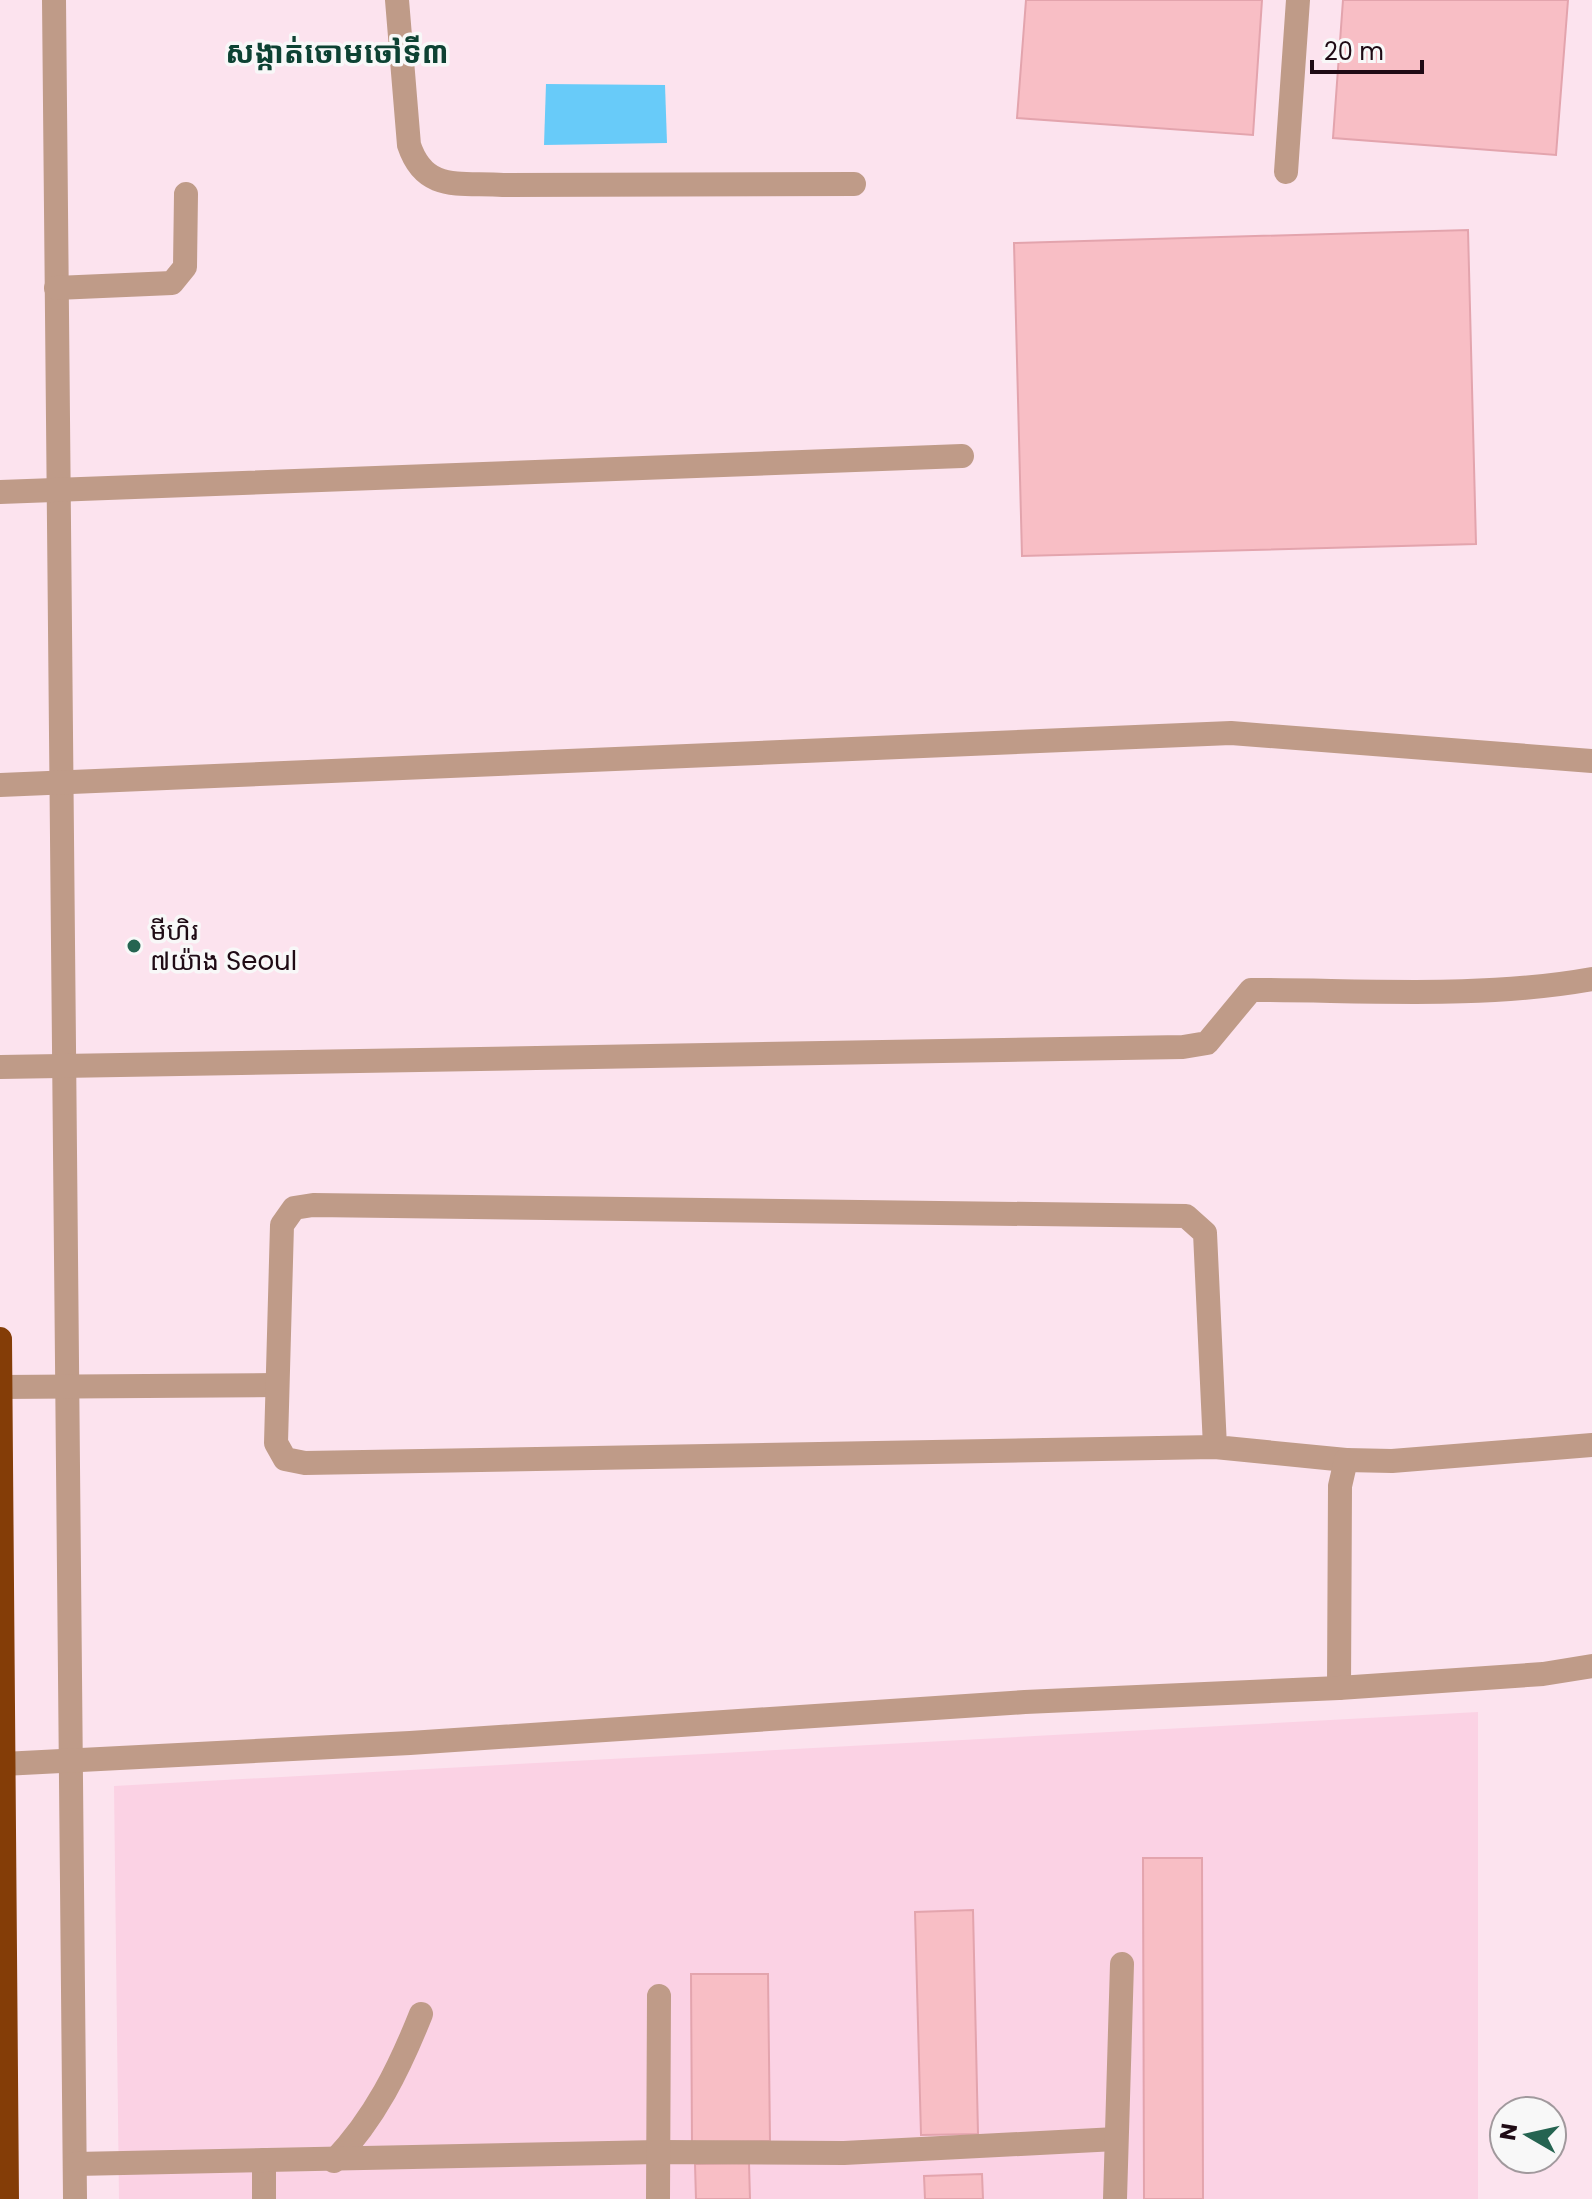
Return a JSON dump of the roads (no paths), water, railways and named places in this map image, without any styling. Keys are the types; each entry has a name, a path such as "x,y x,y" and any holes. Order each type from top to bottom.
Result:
{"highway":[{"path":"0,1339 7,2199"}],"street":[{"path":"54,0 75,2199"},
{"path":"397,0 409,145 415,163 426,177 445,182 503,185 854,184"},
{"path":"1286,172 1298,0"},
{"path":"56,288 172,283 185,267 186,194"},
{"path":"0,492 962,456"},
{"path":"0,785 1231,733 1592,761"},
{"path":"0,1067 1183,1047 1207,1043 1251,990 1444,990 1554,986 1592,979"},
{"path":"1215,1447 1205,1233 1186,1216 294,1208 282,1225 276,1443 285,1459 305,1463 1215,1447 1346,1460 1392,1461 1592,1445"},
{"path":"0,1387 276,1385"},
{"path":"1339,1688 1340,1486 1346,1460"},
{"path":"3,1764 410,1743 1025,1702 1339,1688 1543,1674 1592,1666"},
{"path":"1115,2199 1122,1964"},
{"path":"658,2199 659,1996"},
{"path":"334,2161 356,2138 397,2075 421,2014"},
{"path":"75,2164 659,2152 844,2153 1116,2139"},
{"path":"264,2160 264,2199"}],"water":[{"path":"546,84 665,85 667,143 544,145"}],"place":[{"name":"មីហិរ ៧យ៉ាង Seoul","path":"134,946"}],"district":[{"name":"សង្កាត់ចោមចៅទី៣","path":"337,52"}]}
